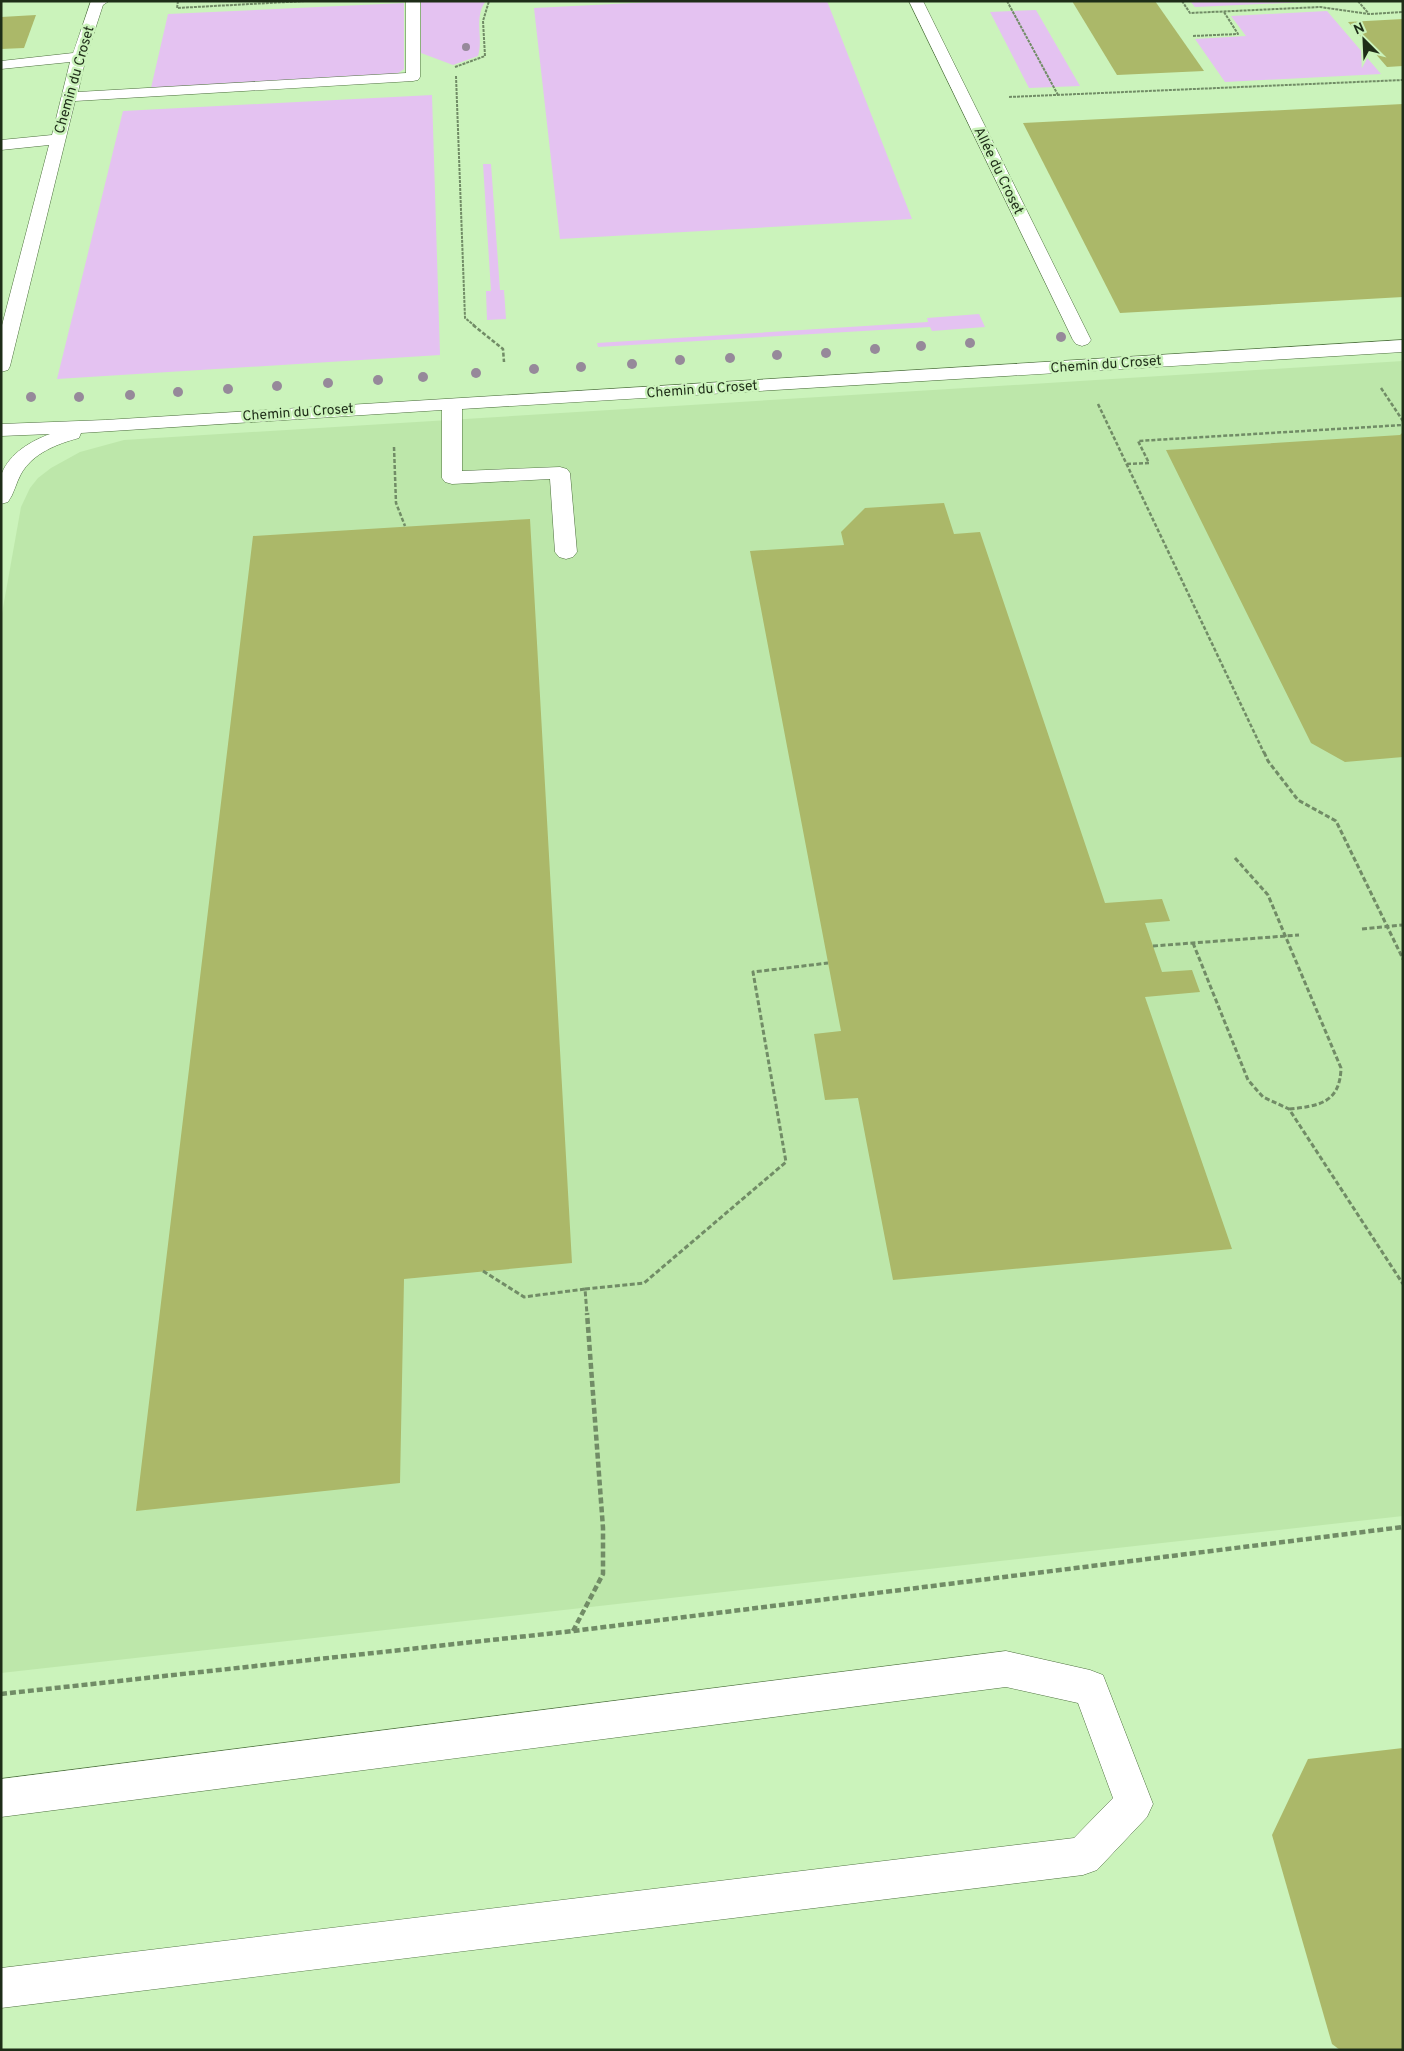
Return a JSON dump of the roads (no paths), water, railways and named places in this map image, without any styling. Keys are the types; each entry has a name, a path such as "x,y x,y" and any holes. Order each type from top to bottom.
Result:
{"street":[{"name":"Chemin du Croset","path":"2,361 79,58 97,4 102,1"},
{"path":"69,97 413,77 413,1"},
{"name":"Allée du Croset","path":"916,1 1082,340"},
{"path":"1,65 79,58"},
{"path":"1,145 58,139"},
{"name":"Chemin du Croset","path":"1,430 105,426 1403,346"},
{"path":"452,404 452,478 560,473 566,552"},
{"path":"1,498 7,479 15,465 26,454 65,436 105,426"},
{"path":"1,1798 1006,1669 1090,1688 1134,1804 1083,1856 1,1988"}]}
